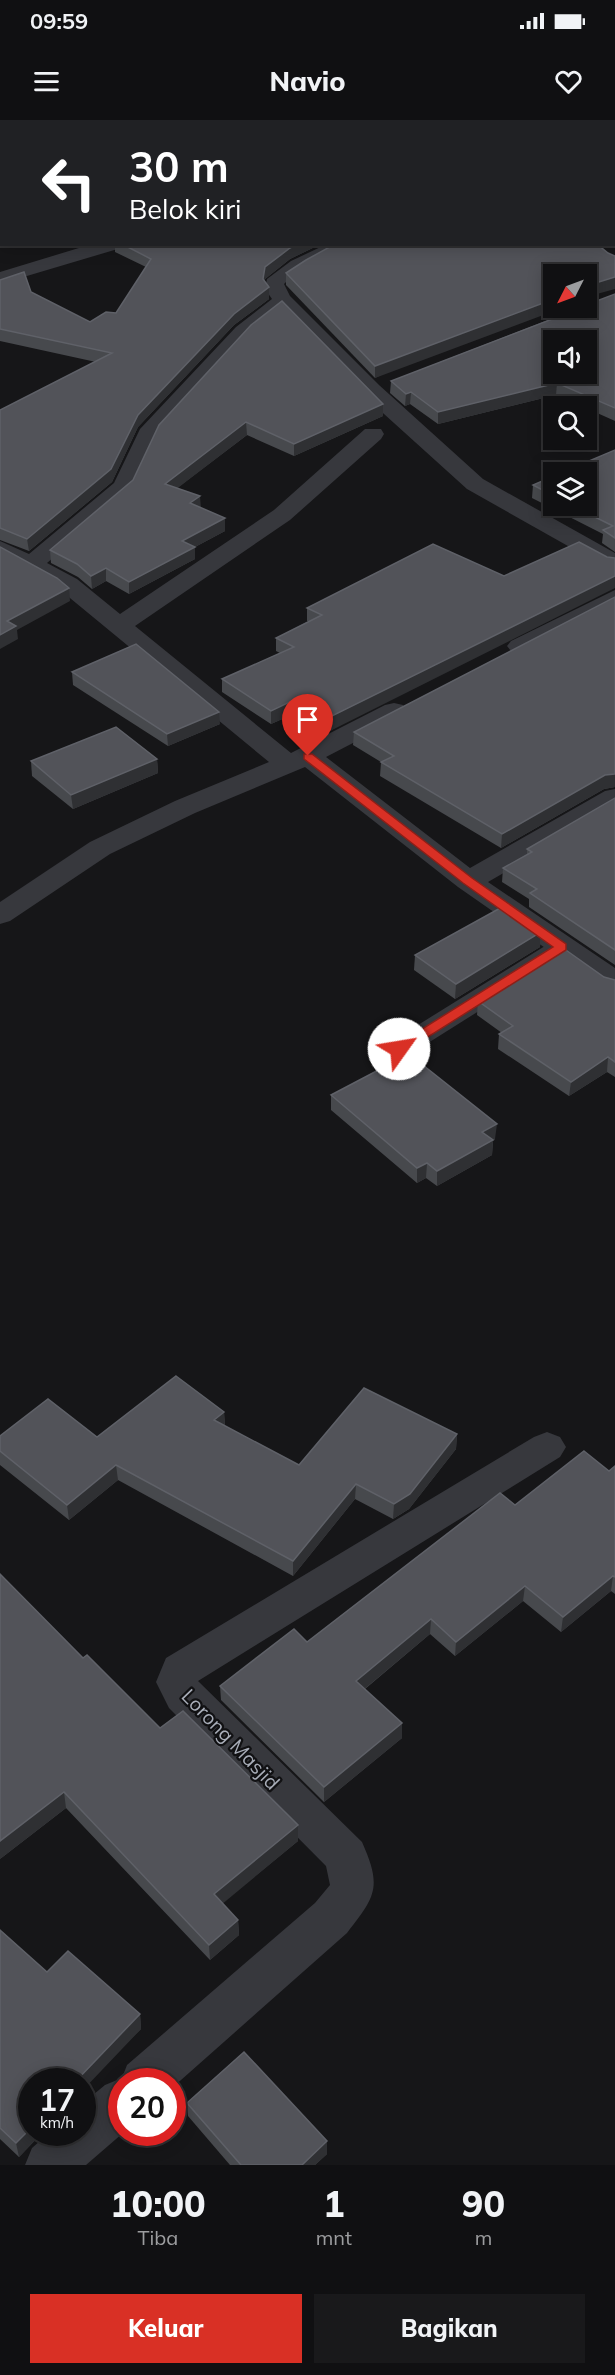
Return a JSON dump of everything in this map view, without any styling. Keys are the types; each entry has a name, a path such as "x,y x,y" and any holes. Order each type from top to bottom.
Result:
{"street":[{"path":"0,278 107,246"},
{"path":"339,246 282,275 274,283 274,289 370,390 475,484 615,563"},
{"path":"33,563 106,504 124,486 148,434 243,331 283,300"},
{"path":"370,390 392,382"},
{"path":"119,626 282,515 373,434"},
{"path":"0,548 33,563 68,584 119,626 299,760 562,947 615,982"},
{"path":"499,657 615,597"},
{"path":"0,915 100,848 185,807 299,760 414,701"},
{"path":"468,880 615,797"},
{"name":"Lorong Masjid","path":"160,2068 331,1918 353,1890 346,1856 184,1695 177,1682 181,1670 547,1447"},
{"path":"49,2165 108,2114"}],"lane":[{"path":"399,1049 562,947"}],"building":[{"path":"126,246 294,246 265,267 263,279 269,287 234,314 138,415 111,469 27,539 0,528 0,410 112,353 0,329 0,280 24,272 31,292 90,322 106,312 116,313 151,259"},
{"path":"331,246 599,246 615,256 615,277 597,283 597,264 543,264 543,303 375,366 286,273"},
{"path":"615,294 615,408 597,400 597,396 587,396 559,384 597,384 597,330 543,330 543,384 553,384 438,412 411,392 406,394 391,381 555,318 597,318 597,301"},
{"path":"282,301 383,404 294,444 246,422 165,484 200,496 190,503 225,518 182,541 195,547 129,582 106,568 91,576 77,564 50,550 133,480 159,425 251,325"},
{"path":"615,450 615,538 603,530 613,526 593,516 597,516 597,462 587,462"},
{"path":"543,481 543,490 533,485"},
{"path":"579,542 607,557 615,558 615,576 330,717 298,698 271,711 222,679 294,647 276,638 322,615 307,608 433,544 504,576"},
{"path":"0,547 57,578 69,588 7,621 16,626 0,635"},
{"path":"615,597 615,774 605,775 502,834 381,762 394,756 354,732"},
{"path":"136,644 219,712 167,734 72,672"},
{"path":"116,727 157,759 71,795 31,761"},
{"path":"615,798 615,950 530,893 537,889 503,868 532,852 527,849"},
{"path":"504,906 541,932 456,984 415,955"},
{"path":"563,948 604,977 615,980 615,1062 608,1057 571,1082 499,1034 513,1026 478,1001"},
{"path":"409,1054 497,1124 482,1132 493,1140 437,1171 427,1163 417,1168 331,1095"},
{"path":"176,1376 224,1412 214,1420 299,1465 364,1388 457,1434 410,1494 394,1504 356,1484 293,1561 116,1465 67,1505 0,1451 0,1436 48,1399 97,1437"},
{"path":"584,1451 609,1471 615,1466 615,1577 613,1576 563,1617 525,1586 456,1642 431,1619 356,1681 402,1723 324,1787 220,1686 294,1629 307,1642 500,1493 515,1505"},
{"path":"0,1574 83,1658 87,1655 160,1728 183,1711 298,1825 214,1894 238,1920 209,1945 64,1792 0,1841"},
{"path":"0,1930 47,1972 68,1951 140,2014 88,2068 18,2068 18,2141 16,2143 0,2128"},
{"path":"244,2052 327,2141 302,2165 241,2165 187,2103"}],"route":[{"path":"308,756 468,880 562,947 399,1049"}]}
